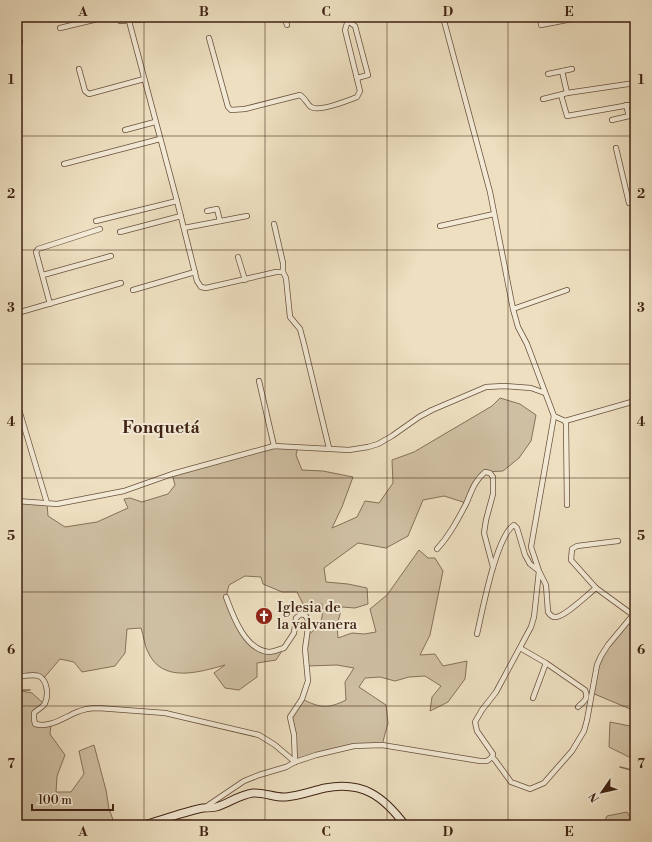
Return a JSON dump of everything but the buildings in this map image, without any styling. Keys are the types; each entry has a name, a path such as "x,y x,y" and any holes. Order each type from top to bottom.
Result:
{"street":[{"path":"60,28 106,17"},
{"path":"116,17 120,21 172,17"},
{"path":"284,17 287,25"},
{"path":"443,17 490,192 513,309 518,327 527,344 554,416 530,547 546,585 548,612 552,617 557,618 572,609 596,588"},
{"path":"540,17 541,25 558,20 582,17"},
{"path":"349,19 354,26 368,75 357,78"},
{"path":"209,38 228,107 231,110 245,109 300,95 310,106 316,108 339,104 357,97 360,91 345,30 349,19"},
{"path":"129,21 197,281 201,287 206,288 276,272 283,272"},
{"path":"80,69 87,93 144,82"},
{"path":"548,74 572,69"},
{"path":"562,71 567,93"},
{"path":"543,99 567,93 635,83"},
{"path":"561,95 567,116 635,104"},
{"path":"612,120 629,116 626,105"},
{"path":"125,130 155,122"},
{"path":"64,164 160,138"},
{"path":"616,148 629,203 635,202"},
{"path":"96,222 177,201"},
{"path":"208,211 217,208 220,221"},
{"path":"440,226 494,214"},
{"path":"120,232 181,216"},
{"path":"184,228 247,216"},
{"path":"274,224 283,262 283,272 286,278 290,317 300,329 329,448"},
{"path":"50,304 36,255 38,249 100,229"},
{"path":"42,275 111,256"},
{"path":"238,257 245,280"},
{"path":"133,290 195,272"},
{"path":"17,313 121,283"},
{"path":"513,309 566,290"},
{"path":"259,381 274,446"},
{"path":"531,388 542,383"},
{"path":"17,501 57,504 124,491 172,474 274,446 349,450 378,444 432,410 486,387 504,386 531,388 545,393"},
{"path":"554,416 565,421 635,400"},
{"path":"17,403 47,503"},
{"path":"565,421 567,505"},
{"path":"437,549 452,529 473,487 484,472 490,473 493,478 493,494 484,533 494,569"},
{"path":"477,634 499,546 507,531 514,526 517,528 525,555 530,564 539,571"},
{"path":"492,757 496,760 511,782 530,788 544,783 572,751 584,731 597,665 608,645 634,613 596,588 571,560 572,549 577,546 618,541"},
{"path":"492,757 492,751 477,731 475,722 496,692 531,627 534,617 539,571"},
{"path":"226,597 232,616 248,641 258,649 270,652 284,648 294,633 296,618 301,614 306,615 309,621 304,649 308,681 302,699 290,717 294,735 295,762"},
{"path":"520,648 546,663 585,690 587,695 586,699 578,707"},
{"path":"533,698 546,663"},
{"path":"17,677 38,676 43,679 47,688 44,704 34,713 35,724 43,726 50,724 87,708 165,713 259,735 275,745 295,762"},
{"path":"203,808 244,781 259,774 286,767 316,754 354,746 382,745 480,761 487,761 492,757"},
{"path":"144,825 203,808 216,807 234,798 248,794 255,793 286,797 326,788 350,786 370,793 386,802 405,825"}],"shaded area":[{"path":"500,398 520,404 536,415 531,441 519,458 503,471 485,472 466,503 444,496 423,500 408,536 386,548 358,543 324,568 326,582 348,584 367,588 368,604 355,608 342,607 337,625 338,638 352,633 364,634 376,632 370,609 387,595 419,550 428,558 435,558 443,571 430,635 420,655 435,654 443,666 467,661 465,679 448,702 430,711 432,697 441,686 425,676 409,677 395,681 380,677 365,678 359,687 386,705 388,723 382,745 354,746 295,762 290,717 302,699 319,706 334,705 346,700 345,682 354,668 337,665 307,666 307,636 318,626 322,619 322,604 303,604 297,592 282,592 263,584 261,577 245,576 229,585 226,597 248,641 270,652 284,648 276,660 257,663 257,677 239,690 225,688 214,673 225,665 182,673 162,669 154,662 148,652 141,628 127,629 125,653 115,666 82,672 74,662 60,659 43,679 38,676 17,677 17,501 47,503 48,516 65,527 97,522 128,508 124,499 130,498 142,502 168,494 175,485 172,474 274,446 298,447 296,455 302,470 323,471 353,477 342,507 332,528 357,517 365,501 379,503 393,483 392,460 414,452 492,406"},
{"path":"635,612 635,711 592,693 601,656"},
{"path":"17,690 32,693 44,704 34,713 35,724 51,724 50,734 65,755 57,776 56,792 71,792 84,774 79,751 94,745 106,790 109,809 115,825 17,825"},
{"path":"610,722 635,727 635,760 609,747"},
{"path":"627,812 635,825 603,825 607,816"},
{"path":"175,820 192,820 197,825 170,825"}],"waterway":[{"path":"17,690 30,690"},
{"path":"620,767 635,771"}],"place":[{"name":"Iglesia de la valvanera","path":"264,616"}],"district":[{"name":"Fonquetá","path":"161,428"}]}
